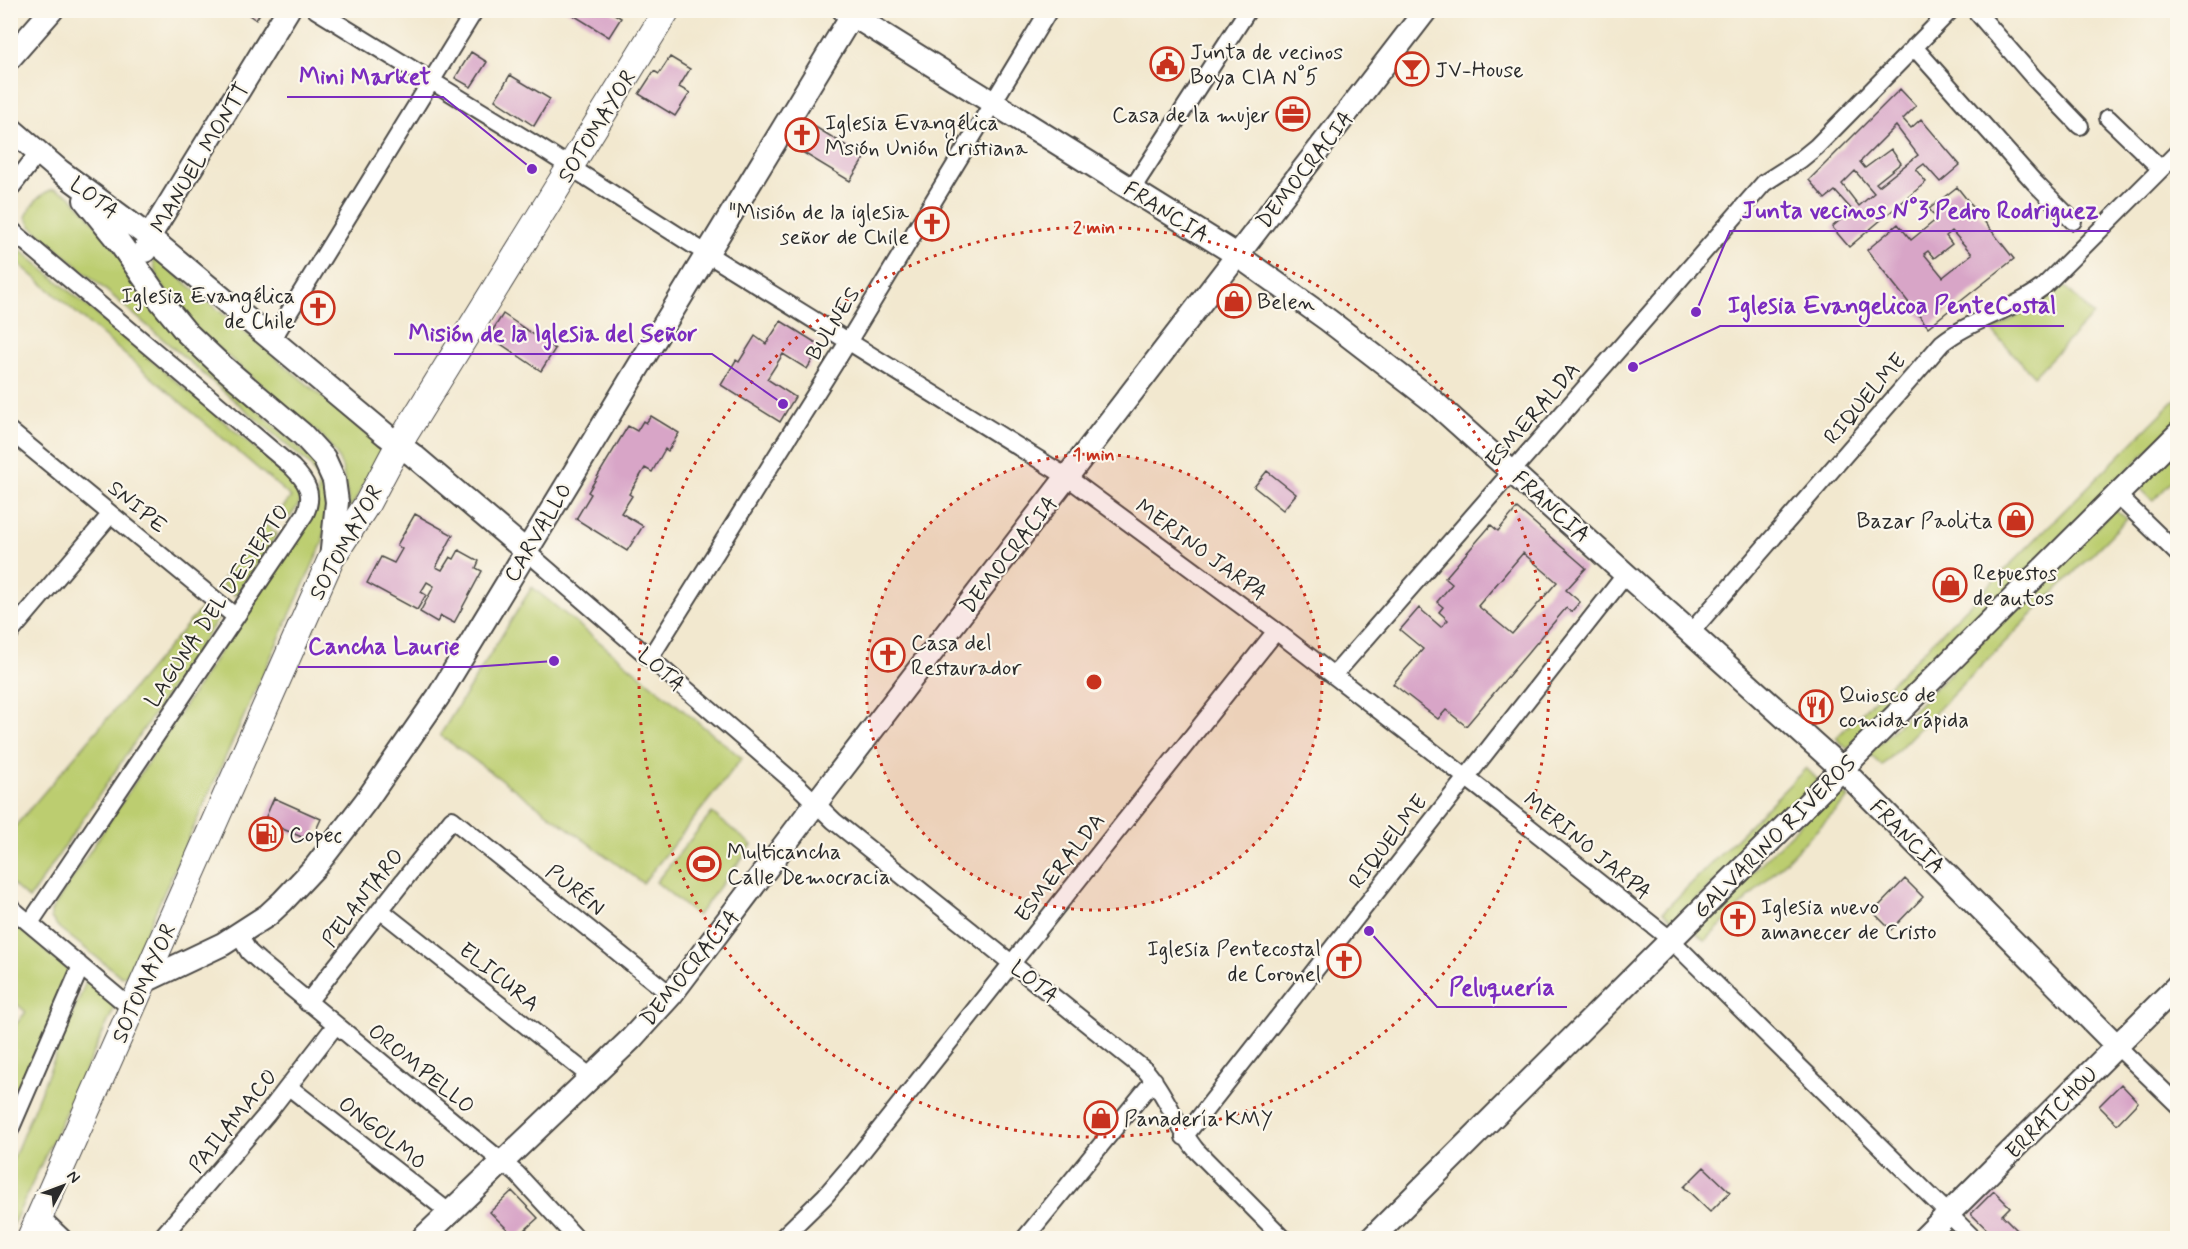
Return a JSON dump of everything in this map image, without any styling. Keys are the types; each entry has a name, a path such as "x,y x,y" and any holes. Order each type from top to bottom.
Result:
{"main road":[{"name":"SOTOMAYOR","path":"35,1227 331,560 367,504 399,444 667,10"}],"street":[{"path":"10,58 52,10"},
{"name":"MANUEL MONTT","path":"143,276 143,260 149,237 288,10"},
{"name":"MERINO JARPA","path":"316,10 1068,477 1276,631 1466,777 1670,939 1973,1239"},
{"path":"272,340 475,10"},
{"name":"BULNES","path":"650,658 848,342 1049,10"},
{"path":"1132,189 1248,10"},
{"name":"DEMOCRACIA","path":"423,1239 649,1021 671,995 1426,10"},
{"name":"ESMERALDA","path":"1334,675 1764,183 1809,153 1951,10"},
{"path":"1975,10 2034,78 2080,126"},
{"name":"FRANCIA","path":"850,12 1237,255 1391,368 1471,433 1841,768 2178,1105"},
{"name":"CARVALLO","path":"143,982 239,935 268,915 316,866 384,777 438,697 850,12"},
{"path":"1914,47 2035,183 2073,221"},
{"path":"2108,118 2161,169"},
{"name":"LOTA","path":"10,128 60,171 149,237 526,550 834,821 1146,1071 1154,1080 1184,1137 1283,1239"},
{"path":"10,189 39,152"},
{"name":"RIQUELME","path":"1691,632 1942,344 1964,329 2025,300 2043,287 2178,152"},
{"path":"60,171 119,242 159,299 186,332 302,434 324,458 334,480 337,502 331,560"},
{"name":"LAGUNA DEL DESIERTO","path":"10,229 292,467 307,483 310,498 305,514 30,923"},
{"name":"SNIPE","path":"10,431 236,617"},
{"name":"GALVARINO RIVEROS","path":"1372,1239 1841,768 2178,434"},
{"path":"2116,495 2178,554"},
{"path":"10,633 111,514"},
{"name":"RIQUELME","path":"1184,1137 1626,574"},
{"name":"ESMERALDA","path":"782,1239 819,1203 843,1175 1276,631"},
{"name":"PURÉN","path":"452,819 671,995"},
{"name":"PELANTARO","path":"307,1003 452,819"},
{"path":"10,907 132,1009"},
{"name":"ELICURA","path":"380,910 591,1077"},
{"name":"OROMPELLO","path":"239,935 249,952 307,1003 528,1185 576,1239"},
{"path":"10,1130 78,973 80,968 78,963"},
{"name":"ERRATCHOU","path":"1924,1239 2178,985"},
{"name":"PAILAMACO","path":"161,1239 207,1187 335,1026"},
{"path":"1025,1239 1154,1080"},
{"name":"ONGOLMO","path":"289,1086 450,1213"},
{"path":"35,1227 63,1239"}],"green space":[{"path":"54,189 68,194 85,211 211,369 317,464 329,483 323,542 127,974 122,977 59,928 51,918 51,911 316,504 319,484 311,466 31,226 26,217 31,208 37,199"},
{"path":"10,241 299,485 301,499 289,518 280,511 291,497 11,257"},
{"path":"155,257 380,445 382,453 350,509 342,467 336,454 323,437 197,329 166,291 155,270 153,259"},
{"path":"2064,285 2093,315 2034,376 1992,331 2047,299"},
{"path":"2177,398 2177,421 1847,749 1836,738"},
{"path":"2177,449 2177,476 2153,501 2139,487"},
{"path":"2115,509 2127,519 1882,766 1869,754"},
{"path":"264,523 277,534 235,596 220,583"},
{"path":"532,587 742,758 643,883 440,735"},
{"path":"205,604 220,616 29,899 11,883 11,831"},
{"path":"1806,768 1818,780 1674,922 1663,912"},
{"path":"1837,787 1849,798 1705,941 1694,931"},
{"name":"Multicancha Calle Democracia","path":"712,813 752,845 697,916 656,882"},
{"path":"11,921 67,969 71,976 11,1115 11,1030 26,1012 11,999"},
{"path":"87,979 120,996 11,1229 11,1164"}],"building":[{"path":"242,10 262,10 256,20"},
{"path":"565,10 608,10 621,18 609,37"},
{"path":"471,52 487,62 471,87 455,78"},
{"path":"670,57 690,69 679,87 690,93 675,116 639,94 654,71 659,74"},
{"path":"510,75 550,99 534,126 495,100"},
{"path":"1900,89 1916,106 1903,119 1911,128 1921,119 1960,165 1940,182 1924,164 1916,170 1926,182 1849,247 1832,227 1852,210 1835,191 1825,199 1809,180","holes":["1896,126 1918,155 1879,186 1876,183 1901,163 1891,149 1865,168 1860,162","1855,171 1874,193 1859,206 1842,184"]},
{"path":"812,125 865,157 850,181 797,149"},
{"path":"1957,187 2014,259 1928,327 1867,250 1898,224 1911,240 1937,219 1929,209","holes":["1952,231 1972,254 1943,277 1924,254 1928,251 1934,258 1952,244 1946,236"]},
{"path":"503,314 555,349 541,371 489,336"},
{"path":"781,321 821,346 807,369 783,354 767,379 795,397 780,422 721,385 736,360 739,362 755,336 766,344"},
{"path":"651,416 679,433 668,451 665,449 652,472 645,468 629,494 632,496 621,513 643,526 627,551 576,519 591,494 588,492 628,426 637,431 643,421 646,423"},
{"path":"1267,471 1296,494 1283,510 1254,487"},
{"path":"1517,508 1586,568 1566,590 1580,602 1571,612 1566,608 1466,726 1446,710 1438,719 1393,684 1423,649 1400,630 1419,608 1441,627 1448,620 1439,612 1443,607 1437,602 1452,584 1445,578 1491,525 1498,531","holes":["1523,553 1557,582 1512,634 1478,606"]},
{"path":"415,514 453,535 436,567 442,570 450,557 454,559 459,550 479,561 476,568 482,571 454,623 441,616 437,622 420,612 434,586 427,582 421,592 426,595 417,610 367,583 381,557 394,563 402,549 397,545"},
{"path":"274,798 321,819 311,841 264,821"},
{"path":"1905,879 1923,897 1891,930 1873,912"},
{"path":"2121,1084 2138,1102 2117,1124 2099,1106"},
{"path":"1704,1167 1730,1192 1710,1212 1684,1187"},
{"path":"512,1191 538,1218 516,1238 490,1212"},
{"path":"1994,1191 2010,1207 2002,1215 2025,1238 1996,1238 1971,1214"}],"place":[{"name":"Junta de vecinos Boya CIA N°5","path":"1167,64"},
{"name":"JV-House","path":"1412,69"},
{"name":"Casa de la mujer","path":"1293,114"},
{"name":"Iglesia Evangélica Msión Unión Cristiana","path":"802,135"},
{"name":"Mini Market","path":"532,169"},
{"name":"\"Misión de la iglesia señor de Chile","path":"932,224"},
{"name":"Belen","path":"1234,301"},
{"name":"Iglesia Evangélica de Chile","path":"318,308"},
{"name":"Junta vecinos N°3 Pedro Rodriguez","path":"1696,312"},
{"name":"Iglesia Evangelicoa PenteCostal","path":"1633,367"},
{"name":"Misión de la Iglesia del Señor","path":"783,404"},
{"name":"Bazar Paolita","path":"2016,520"},
{"name":"Repuestos de autos","path":"1950,585"},
{"name":"Casa del Restaurador","path":"888,655"},
{"name":"Cancha Laurie","path":"554,661"},
{"name":"Quiosco de comida rápida","path":"1816,707"},
{"name":"Copec","path":"266,834"},
{"name":"Multicancha Calle Democracia","path":"704,864"},
{"name":"Iglesia nuevo amanecer de Cristo","path":"1738,919"},
{"name":"Peluquería","path":"1369,931"},
{"name":"Iglesia Pentecostal de Coronel","path":"1344,961"},
{"name":"Panadería KMY","path":"1101,1118"}]}
